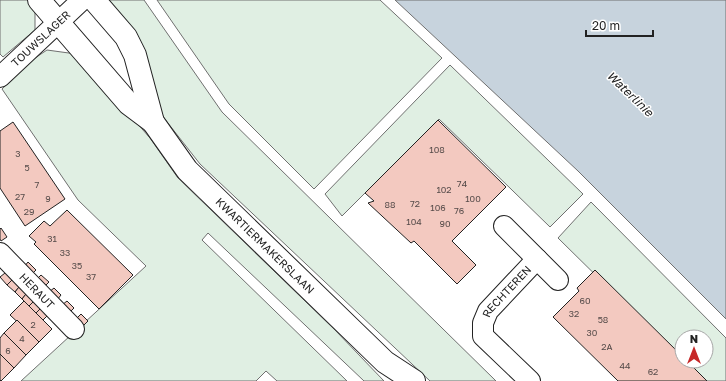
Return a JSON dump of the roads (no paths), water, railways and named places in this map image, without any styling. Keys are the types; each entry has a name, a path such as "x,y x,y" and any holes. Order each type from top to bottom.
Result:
{"main road":[{"name":"KWARTIERMAKERSLAAN","path":"39,0 129,104 154,122"},
{"name":"KWARTIERMAKERSLAAN","path":"94,0 126,37 135,55 154,122 187,170 385,362 414,381"},
{"name":"KWARTIERMAKERSLAAN","path":"385,362 397,381"}],"street":[{"name":"TOUWSLAGER","path":"0,77 82,0"},
{"name":"RECHTEREN","path":"504,226 558,280"},
{"name":"HERAUT","path":"0,253 74,329"},
{"name":"RECHTEREN","path":"530,381 484,336 484,323 488,311 537,259"}],"water":[{"name":"Waterlinie","path":"395,0 726,0 726,319 578,171"}]}
